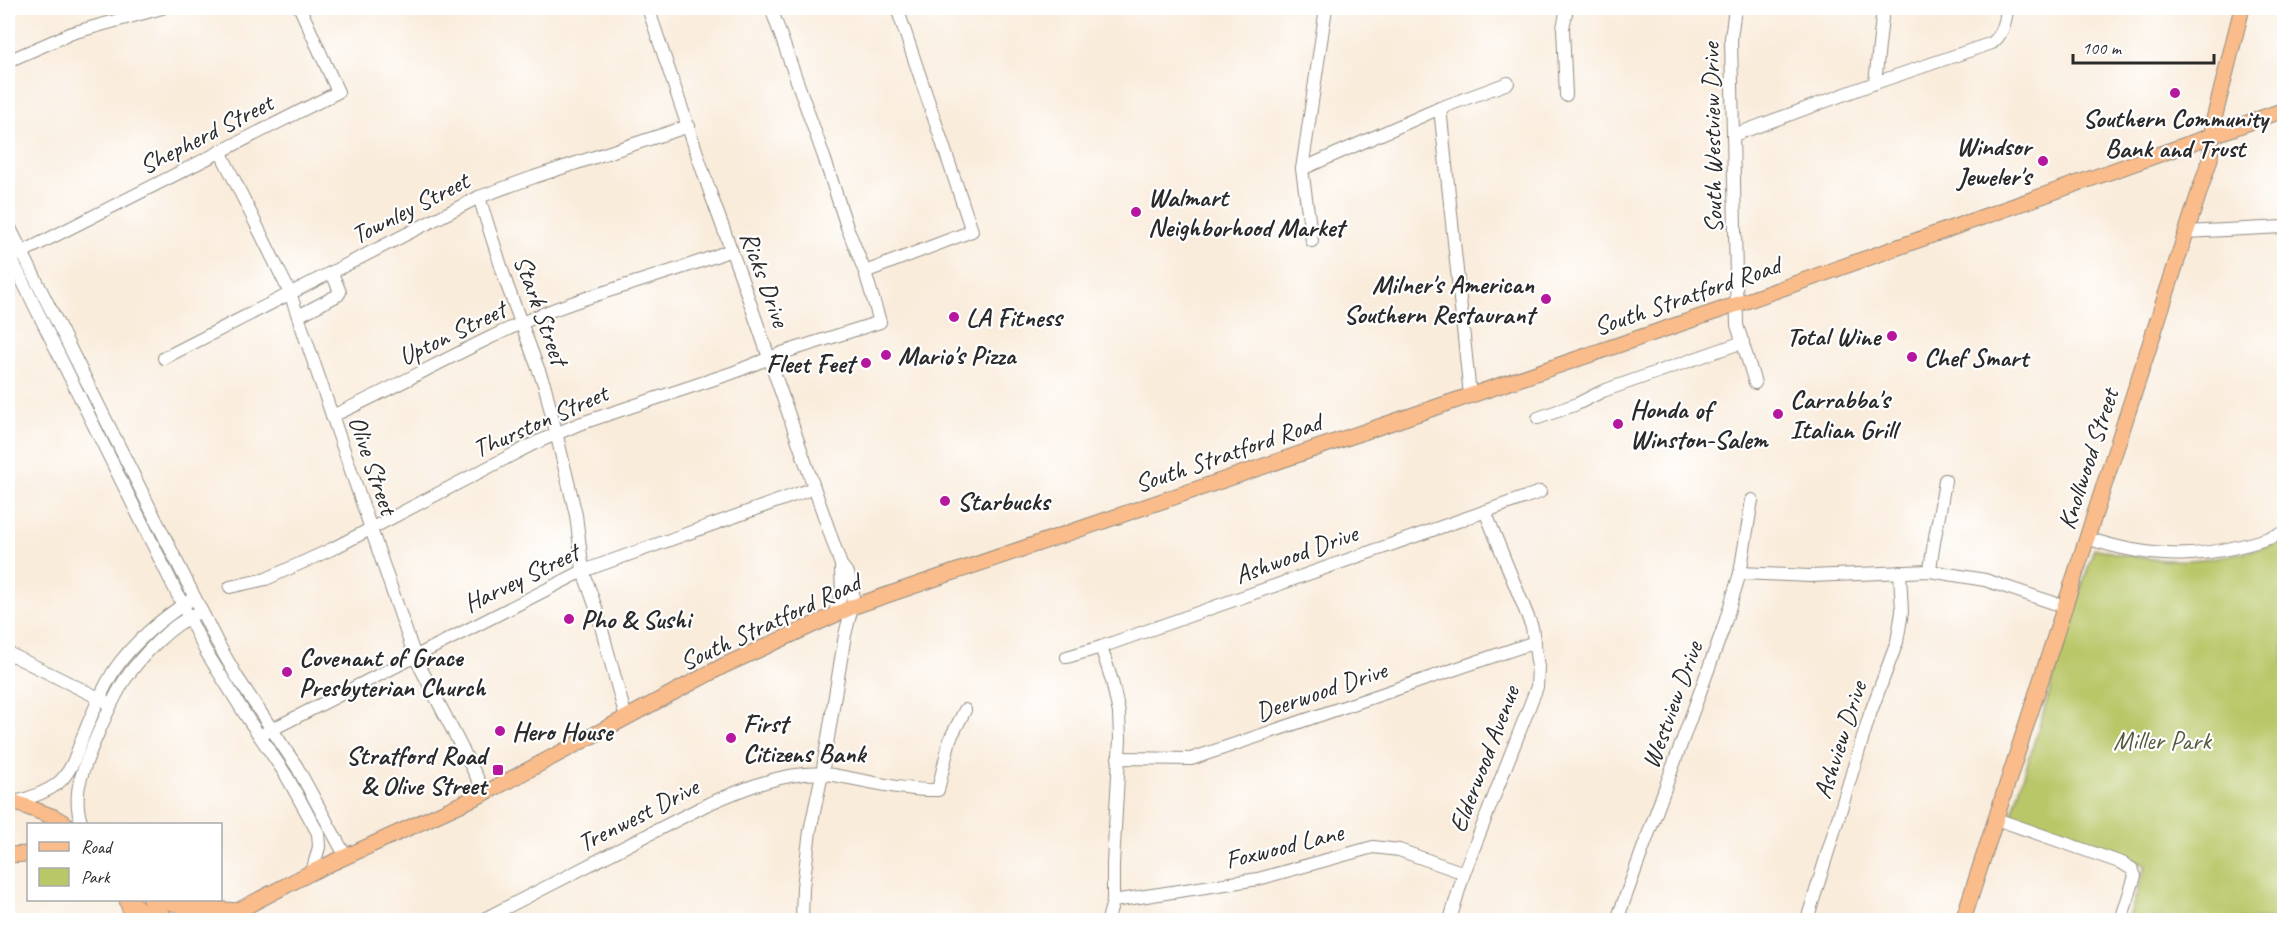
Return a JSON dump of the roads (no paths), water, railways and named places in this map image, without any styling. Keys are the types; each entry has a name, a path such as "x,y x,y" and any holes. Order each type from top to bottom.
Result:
{"main road":[{"name":"Knollwood Street","path":"1963,921 2210,159 2213,123 2242,8"},
{"name":"South Stratford Road","path":"220,921 312,872 485,793 723,666 852,607 1738,304 2284,110"},
{"path":"11,801 54,817 63,823"},
{"path":"8,855 27,854"},
{"path":"128,901 133,921"},
{"path":"129,901 149,921"},
{"path":"151,901 167,921"},
{"path":"167,901 183,906 237,911"}],"street":[{"path":"8,61 72,33 162,8"},
{"name":"Shepherd Street","path":"13,254 338,92 300,8"},
{"name":"Ricks Drive","path":"648,8 841,565 842,593 833,616"},
{"path":"771,8 847,228 865,272 972,231 897,8"},
{"path":"1311,241 1302,169 1326,8"},
{"path":"1566,8 1563,28 1566,95"},
{"name":"South Westview Drive","path":"1735,8 1731,38 1737,325 1755,382"},
{"path":"1875,83 1883,8"},
{"path":"1734,135 1992,43 1999,38 2006,19 2007,8"},
{"path":"1302,169 1440,108 1508,83"},
{"path":"1440,108 1470,396"},
{"name":"Townley Street","path":"164,358 479,198 534,177 688,126"},
{"name":"Olive Street","path":"220,151 290,293 415,657 485,793"},
{"name":"Stark Street","path":"479,198 545,387 576,515 583,572 596,608 626,718"},
{"path":"8,224 13,254 162,564 226,685 292,785 318,833 319,847 312,872"},
{"path":"2187,232 2284,226"},
{"name":"Upton Street","path":"332,416 521,323 577,301 630,286 731,250"},
{"path":"13,254 135,480 217,642 315,797 346,857"},
{"name":"Thurston Street","path":"230,587 266,579 371,529 533,444 579,424 880,322 865,272"},
{"path":"298,316 338,296 340,292 332,273"},
{"path":"1538,418 1577,404 1603,391 1743,342"},
{"path":"122,484 135,480"},
{"path":"1930,572 1933,544 1946,480"},
{"name":"Harvey Street","path":"261,736 583,572 814,488"},
{"name":"Ashwood Drive","path":"1067,657 1101,648 1540,492"},
{"name":"Westview Drive","path":"1617,921 1723,629 1740,573 1752,500"},
{"name":"Elderwood Avenue","path":"1450,921 1464,873 1537,687 1532,627 1485,511"},
{"path":"2087,538 2143,552 2187,555 2225,551 2284,533"},
{"path":"162,564 174,558"},
{"name":"Ricks Drive","path":"802,921 807,849 847,624 852,607 853,591 848,574 841,565"},
{"name":"Ashview Drive","path":"1807,921 1870,714 1897,642 1902,612 1900,572"},
{"path":"1740,573 1810,576 1930,572 1985,580 2066,607"},
{"path":"82,823 78,791 114,670 135,646 195,597"},
{"path":"11,801 34,796 58,783 72,764 105,701 155,645 190,617 202,611"},
{"name":"Deerwood Drive","path":"1118,758 1191,759 1535,642"},
{"path":"135,646 144,657"},
{"path":"1101,648 1113,681 1119,713 1113,901 1108,921"},
{"path":"8,653 105,701"},
{"name":"Trenwest Drive","path":"482,921 742,788 780,778 822,774 918,791 938,790 950,739 965,710"},
{"path":"1996,819 2122,863 2132,869 2135,876 2121,921"},
{"name":"Foxwood Lane","path":"1113,901 1258,879 1373,847 1399,850 1464,873"}],"place":[{"name":"Southern Community Bank and Trust","path":"2175,93"},
{"name":"Windsor Jeweler's","path":"2043,161"},
{"name":"Walmart Neighborhood Market","path":"1136,212"},
{"name":"Milner's American Southern Restaurant","path":"1546,299"},
{"name":"LA Fitness","path":"954,317"},
{"name":"Total Wine","path":"1892,336"},
{"name":"Mario's Pizza","path":"886,355"},
{"name":"Chef Smart","path":"1912,357"},
{"name":"Fleet Feet","path":"866,363"},
{"name":"Carrabba's Italian Grill","path":"1778,414"},
{"name":"Honda of Winston-Salem","path":"1618,424"},
{"name":"Starbucks","path":"945,501"},
{"name":"Pho & Sushi","path":"569,619"},
{"name":"Covenant of Grace Presbyterian Church","path":"287,672"},
{"name":"Hero House","path":"500,731"},
{"name":"First Citizens Bank","path":"731,738"},
{"name":"Stratford Road & Olive Street","path":"498,770"}],"park label":[{"name":"Miller Park","path":"2162,740"}]}
